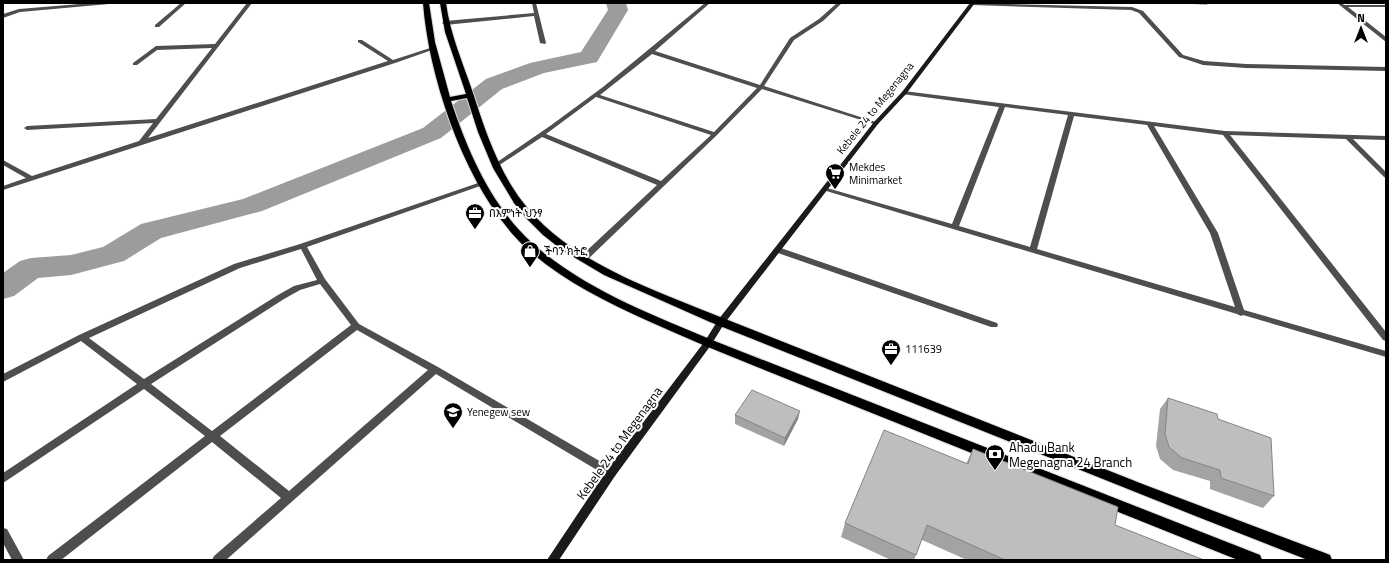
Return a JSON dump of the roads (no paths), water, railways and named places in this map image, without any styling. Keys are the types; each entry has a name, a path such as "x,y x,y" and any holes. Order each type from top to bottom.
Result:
{"main road":[{"path":"426,3 427,23 432,49 447,100 458,134 481,184 503,215 530,246 567,274 647,317 708,343 1256,560"},
{"path":"443,3 445,22 452,48 496,165 510,192 530,217 552,237 583,259 628,284 721,322 1325,560"},
{"name":"Kebele 24 to Megenagna","path":"553,560 611,473 708,343 721,322 876,123 904,93 973,3"},
{"path":"447,100 470,95"}],"street":[{"path":"19,11 22,3"},
{"path":"3,16 19,11 109,3"},
{"path":"157,26 184,3"},
{"path":"142,142 250,3"},
{"path":"534,3 543,42"},
{"path":"496,165 598,96 652,52 708,3"},
{"path":"583,259 715,134 761,87 792,39 821,20 840,3"},
{"path":"973,3 1132,9 1141,12 1181,56 1204,63 1386,69"},
{"path":"1341,4 1386,6"},
{"path":"1341,4 1386,40"},
{"path":"445,22 536,14"},
{"path":"360,41 393,62"},
{"path":"135,64 156,48 216,46"},
{"path":"3,188 432,49"},
{"path":"652,52 876,123"},
{"path":"904,93 1150,125 1225,133 1386,138"},
{"path":"598,96 715,134"},
{"path":"955,226 1002,106"},
{"path":"1033,249 1071,115"},
{"path":"27,128 157,121"},
{"path":"1150,125 1214,233 1241,312"},
{"path":"1225,133 1386,338"},
{"path":"542,135 662,184"},
{"path":"1348,138 1386,176"},
{"path":"3,162 31,178"},
{"path":"3,378 82,337 237,266 303,246 481,184"},
{"path":"825,189 1386,354"},
{"path":"303,246 322,281 356,326 435,369 611,473"},
{"path":"778,250 994,325"},
{"path":"3,479 144,384 286,294 296,288 322,281"},
{"path":"52,560 356,326"},
{"path":"82,337 212,436 289,498"},
{"path":"218,560 435,369"},
{"path":"4,536 18,560"}],"waterway":[{"path":"3,288 31,268 71,265 113,254 151,231 252,205 432,133 494,84 538,68 589,57 618,10 616,3"}],"place":[{"name":"Mekdes Minimarket","path":"835,190"},
{"name":"በእምነት ህንፃ","path":"475,230"},
{"name":"ችባን ክትፎ","path":"530,268"},
{"name":"111639","path":"891,366"},
{"name":"Yenegew sew","path":"453,429"},
{"name":"Ahadu Bank Megenagna 24 Branch","path":"995,471"}]}
